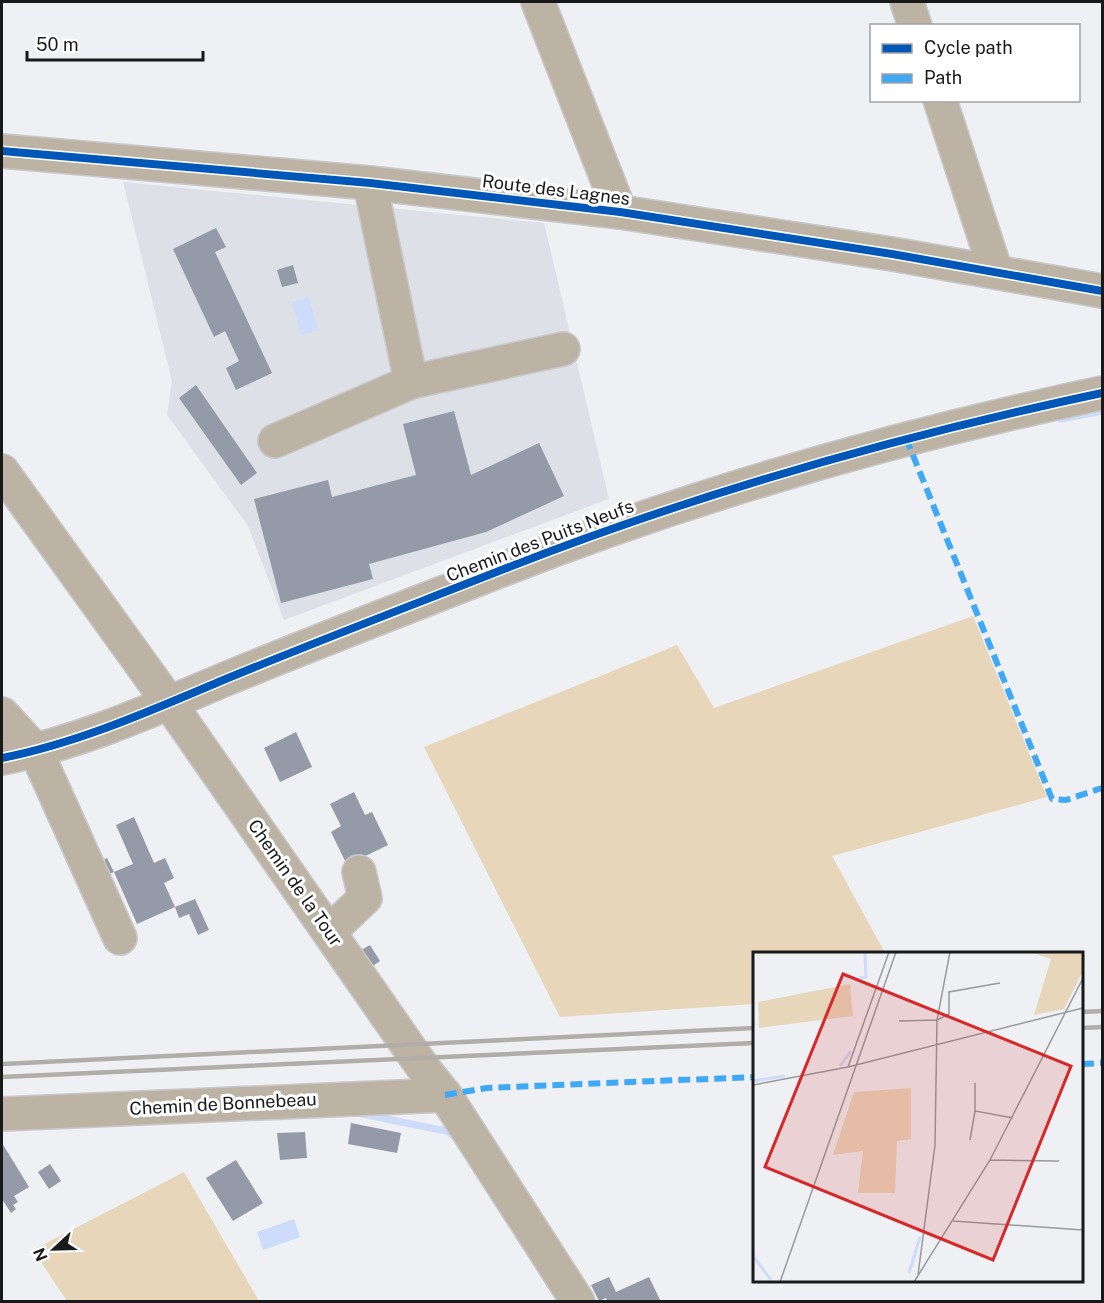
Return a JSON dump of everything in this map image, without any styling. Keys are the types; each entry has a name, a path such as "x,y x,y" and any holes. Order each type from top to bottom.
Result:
{"street":[{"path":"537,2 620,212"},
{"path":"907,2 914,24"},
{"path":"941,102 996,272"},
{"name":"Route des Lagnes","path":"2,151 370,183 620,212 1102,291"},
{"path":"370,183 411,382"},
{"path":"275,441 411,382 563,349"},
{"name":"Chemin des Puits Neufs","path":"2,758 36,751 170,704 475,580 655,513 906,438 1102,393"},
{"name":"Chemin de la Tour","path":"2,471 170,704 424,1069 445,1095 578,1302"},
{"path":"2,714 36,751 120,938"},
{"path":"329,932 365,898 359,872"},
{"name":"Chemin de Bonnebeau","path":"2,1114 445,1095"}],"shaded area":[{"path":"123,182 544,223 609,499 284,620 248,526 167,415 172,381"},
{"path":"973,616 1047,797 832,856 884,952 753,952 753,1004 560,1017 424,747 677,645 714,708"},
{"path":"184,1172 259,1301 67,1301 33,1250"}],"water":[{"path":"309,297 318,330 301,335 292,302"},
{"path":"294,1219 300,1237 263,1250 257,1232"}],"building":[{"path":"216,228 226,247 215,252 272,373 236,390 226,368 239,361 225,331 214,337 173,249"},
{"path":"293,265 298,283 282,287 277,270"},
{"path":"196,385 257,473 241,485 179,398"},
{"path":"454,411 471,475 539,443 564,496 486,532 369,564 373,579 281,603 254,499 328,480 332,497 416,475 403,424"},
{"path":"296,732 312,767 280,782 264,748"},
{"path":"354,792 365,815 372,812 388,845 347,865 331,832 341,826 330,804"},
{"path":"134,817 154,863 165,858 174,878 164,883 175,907 137,924 114,872 133,864 116,825"},
{"path":"107,858 114,872 109,874 103,860"},
{"path":"195,899 209,930 198,935 189,914 179,918 175,907"},
{"path":"370,945 380,961 367,970 356,953"},
{"path":"351,1123 401,1133 397,1153 348,1144"},
{"path":"305,1132 307,1158 280,1160 277,1133"},
{"path":"2,1143 29,1187 14,1196 18,1202 13,1205 16,1209 11,1213 2,1199"},
{"path":"236,1160 263,1203 233,1221 206,1178"},
{"path":"50,1164 61,1181 49,1189 38,1172"},
{"path":"609,1277 616,1292 649,1277 661,1302 608,1302 606,1298 599,1301 591,1285"}],"waterway":[{"path":"1061,419 1102,411"},
{"path":"352,1112 446,1131 457,1138"}],"railway":[{"path":"1083,1012 1102,1011"},
{"path":"1083,1028 1102,1027"},
{"path":"2,1064 753,1028"},
{"path":"2,1077 753,1043"}],"marked path":[{"path":"906,438 1052,799 1066,800 1102,788"},
{"path":"1083,1064 1102,1063"},
{"path":"445,1095 487,1088 753,1077"}],"cycle path":[{"path":"2,151 370,183 620,212 892,254 1102,291"},
{"path":"2,758 58,744 113,725 504,569 651,515 875,448 1102,393"}]}
